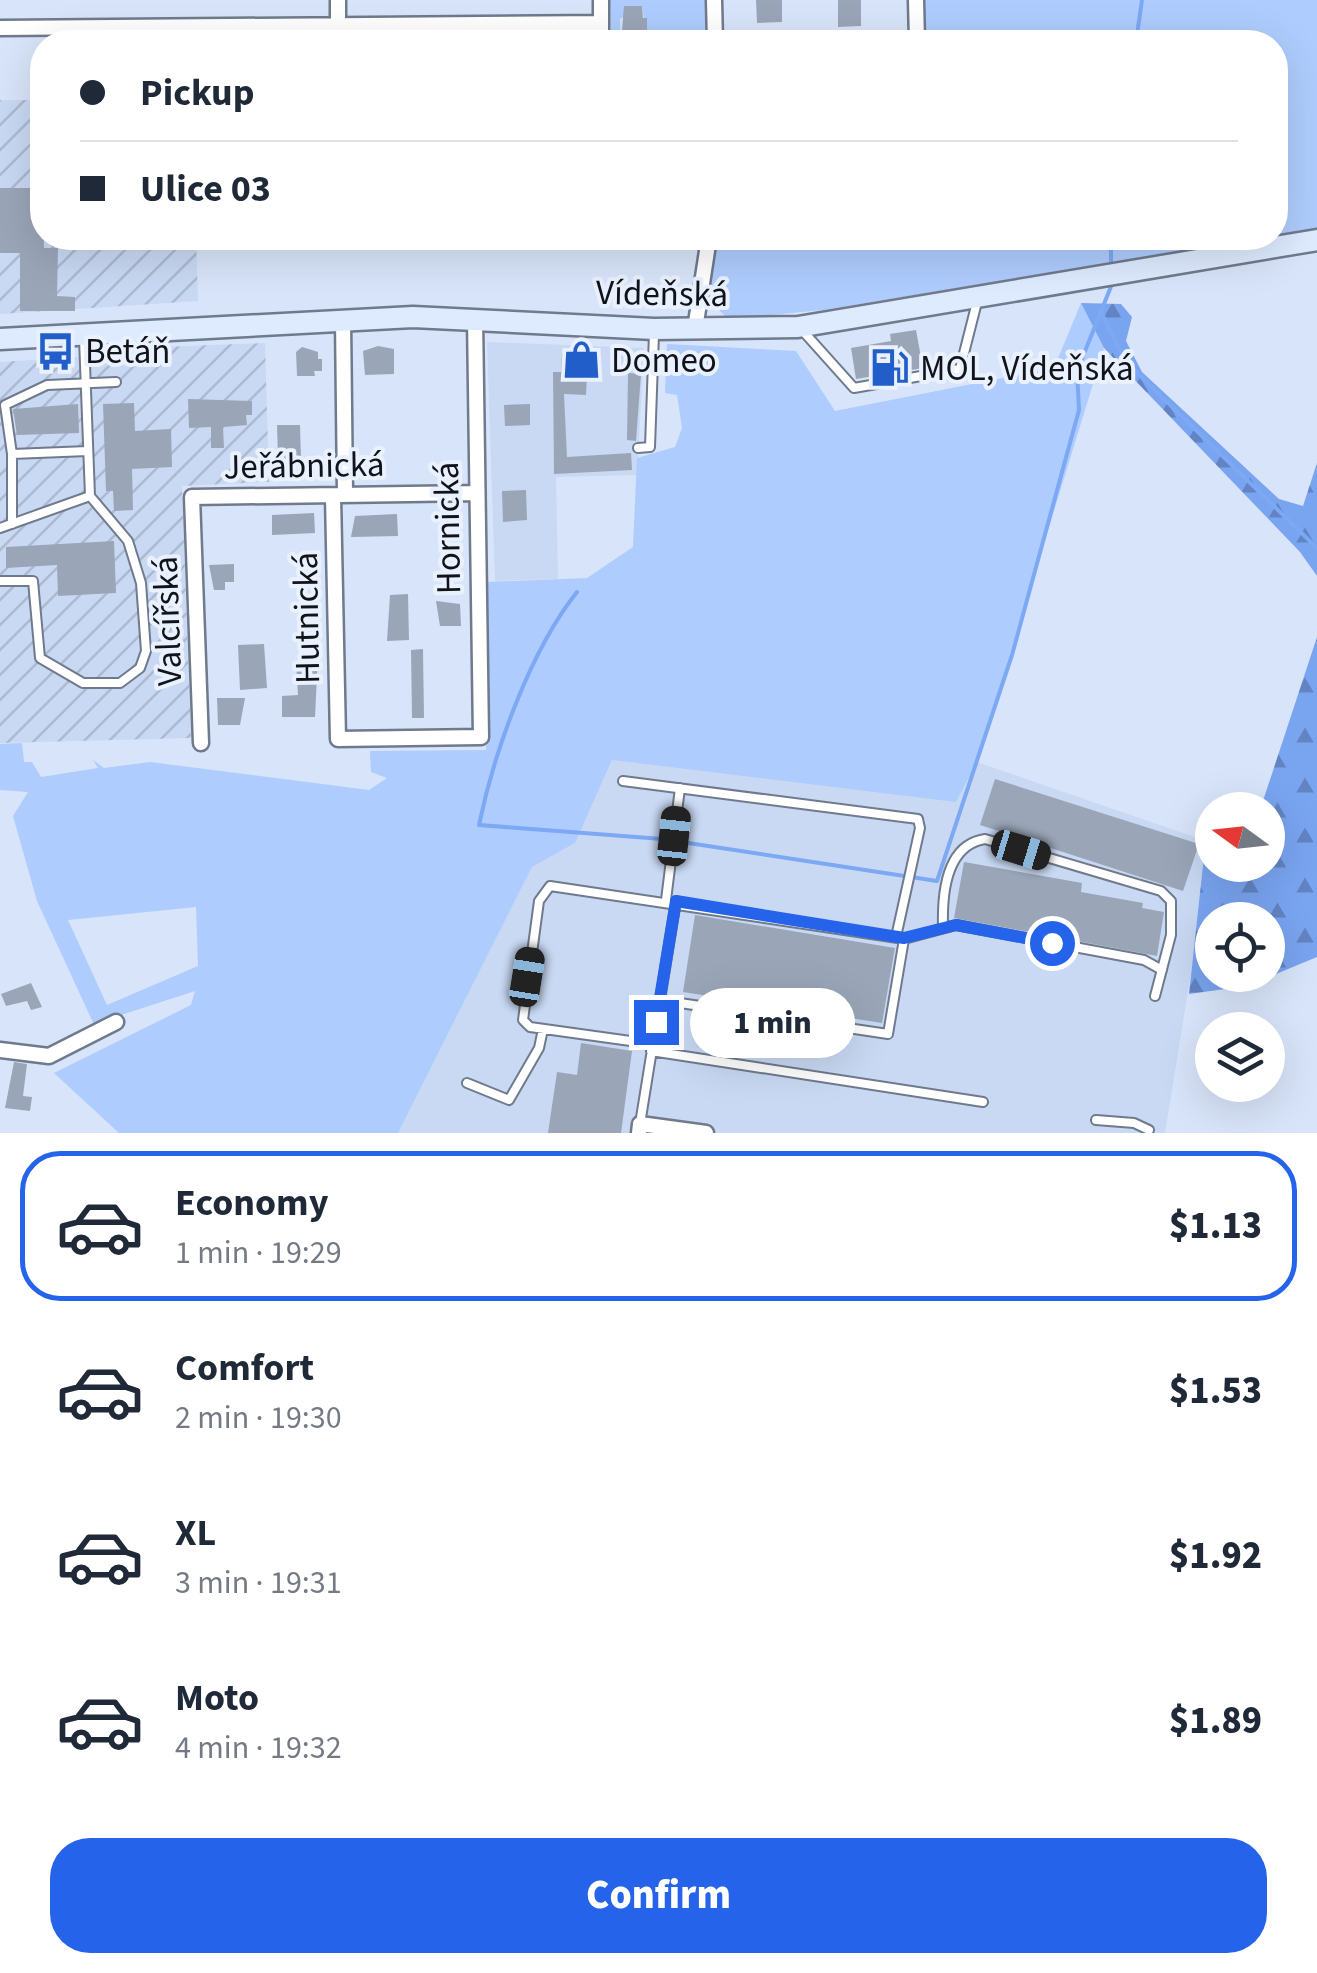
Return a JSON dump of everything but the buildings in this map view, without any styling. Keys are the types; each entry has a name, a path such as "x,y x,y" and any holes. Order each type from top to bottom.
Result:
{"main road":[{"name":"Vídeňská","path":"1288,245 1317,240"},
{"name":"Vídeňská","path":"0,339 343,320 476,318 654,328 798,327 1258,250"}],"street":[{"path":"338,0 338,30"},
{"path":"601,0 601,30"},
{"path":"714,0 714,30"},
{"path":"916,0 917,30"},
{"path":"219,30 338,24 601,23"},
{"path":"0,28 34,30"},
{"path":"695,329 707,250"},
{"name":"Hornická","path":"338,740 481,737 476,318"},
{"name":"Hutnická","path":"338,740 343,320"},
{"name":"Jeřábnická","path":"192,497 477,493"},
{"name":"Valcířská","path":"192,497 201,743"},
{"path":"0,1050 49,1056 116,1022"},
{"path":"640,1128 706,1133"}],"lane":[{"path":"798,327 854,388 960,368 978,297"},
{"path":"638,448 650,447 654,328"},
{"path":"0,581 32,581 40,658 83,684 131,678 146,650 141,583 128,541 90,496 84,334"},
{"path":"12,524 12,454 6,405 47,385 116,382"},
{"path":"12,454 88,451"},
{"path":"0,480 12,480"},
{"path":"0,528 90,496"},
{"path":"623,781 918,819 920,828 907,876 888,1034 660,1000"},
{"path":"640,1128 660,1000 680,788"},
{"path":"943,927 953,862 962,845 985,839 1162,891 1171,900 1174,919 1155,996"},
{"path":"983,1102 530,1027 521,1015 543,893 558,883 900,938 956,925 1144,960 1162,970"},
{"path":"467,1083 509,1100 540,1048 543,1028"},
{"path":"1096,1120 1134,1123 1148,1130"}],"shaded area":[{"path":"610,0 705,0 706,30 646,30 642,6 620,19 620,30 611,30"},
{"path":"922,0 1317,0 1317,229 1288,234 1288,30 923,30"},
{"path":"0,100 30,100 30,250 196,250 198,301 0,314"},
{"path":"715,250 1190,250 823,310 728,319 709,300"},
{"path":"1081,303 1104,348 977,762 956,802 612,760 575,843 532,867 398,1133 119,1133 54,1073 191,1005 195,991 121,1015 96,1029 37,901 13,816 28,792 0,790 0,744 22,743 24,762 32,762 41,777 98,768 93,760 104,768 150,762 369,790 387,778 371,772 370,751 486,750 487,582 587,578 633,547 637,458 675,447 682,428 677,395 665,393 667,344 796,351 835,411 1054,368","holes":["196,907 198,966 107,1005 68,920"]},
{"path":"487,342 644,348 637,475 556,477 558,579 495,581"},
{"path":"265,343 269,482 182,486 191,738 0,743 0,362 94,356 114,349"},
{"path":"612,760 956,801 977,762 1195,837 1195,882 1206,882 1202,902 1195,902 1195,948 1165,1133 398,1133 532,867 575,843"}],"green space":[{"path":"1081,303 1121,304 1132,317 1126,341 1142,372 1279,499 1303,506 1317,463 1317,576 1300,552 1104,348"},
{"path":"1317,637 1317,957 1285,970 1285,902 1199,902 1201,882 1285,882 1285,792 1266,792"},
{"path":"1195,939 1195,992 1204,992 1189,994"}],"waterway":[{"path":"1138,30 1142,0"},
{"path":"1111,250 1111,262"},
{"path":"577,592 529,672 494,766 479,825 662,839 937,881 1012,655 1079,410 1077,371 1112,284"},
{"path":"1100,310 1126,362 1317,548"}],"place":[{"name":"Betáň","path":"55,351"},
{"name":"Domeo","path":"581,360"},
{"name":"MOL, Vídeňská","path":"890,368"}],"route":[{"path":"656,1022 676,901 904,938 956,925 1052,943"}]}
